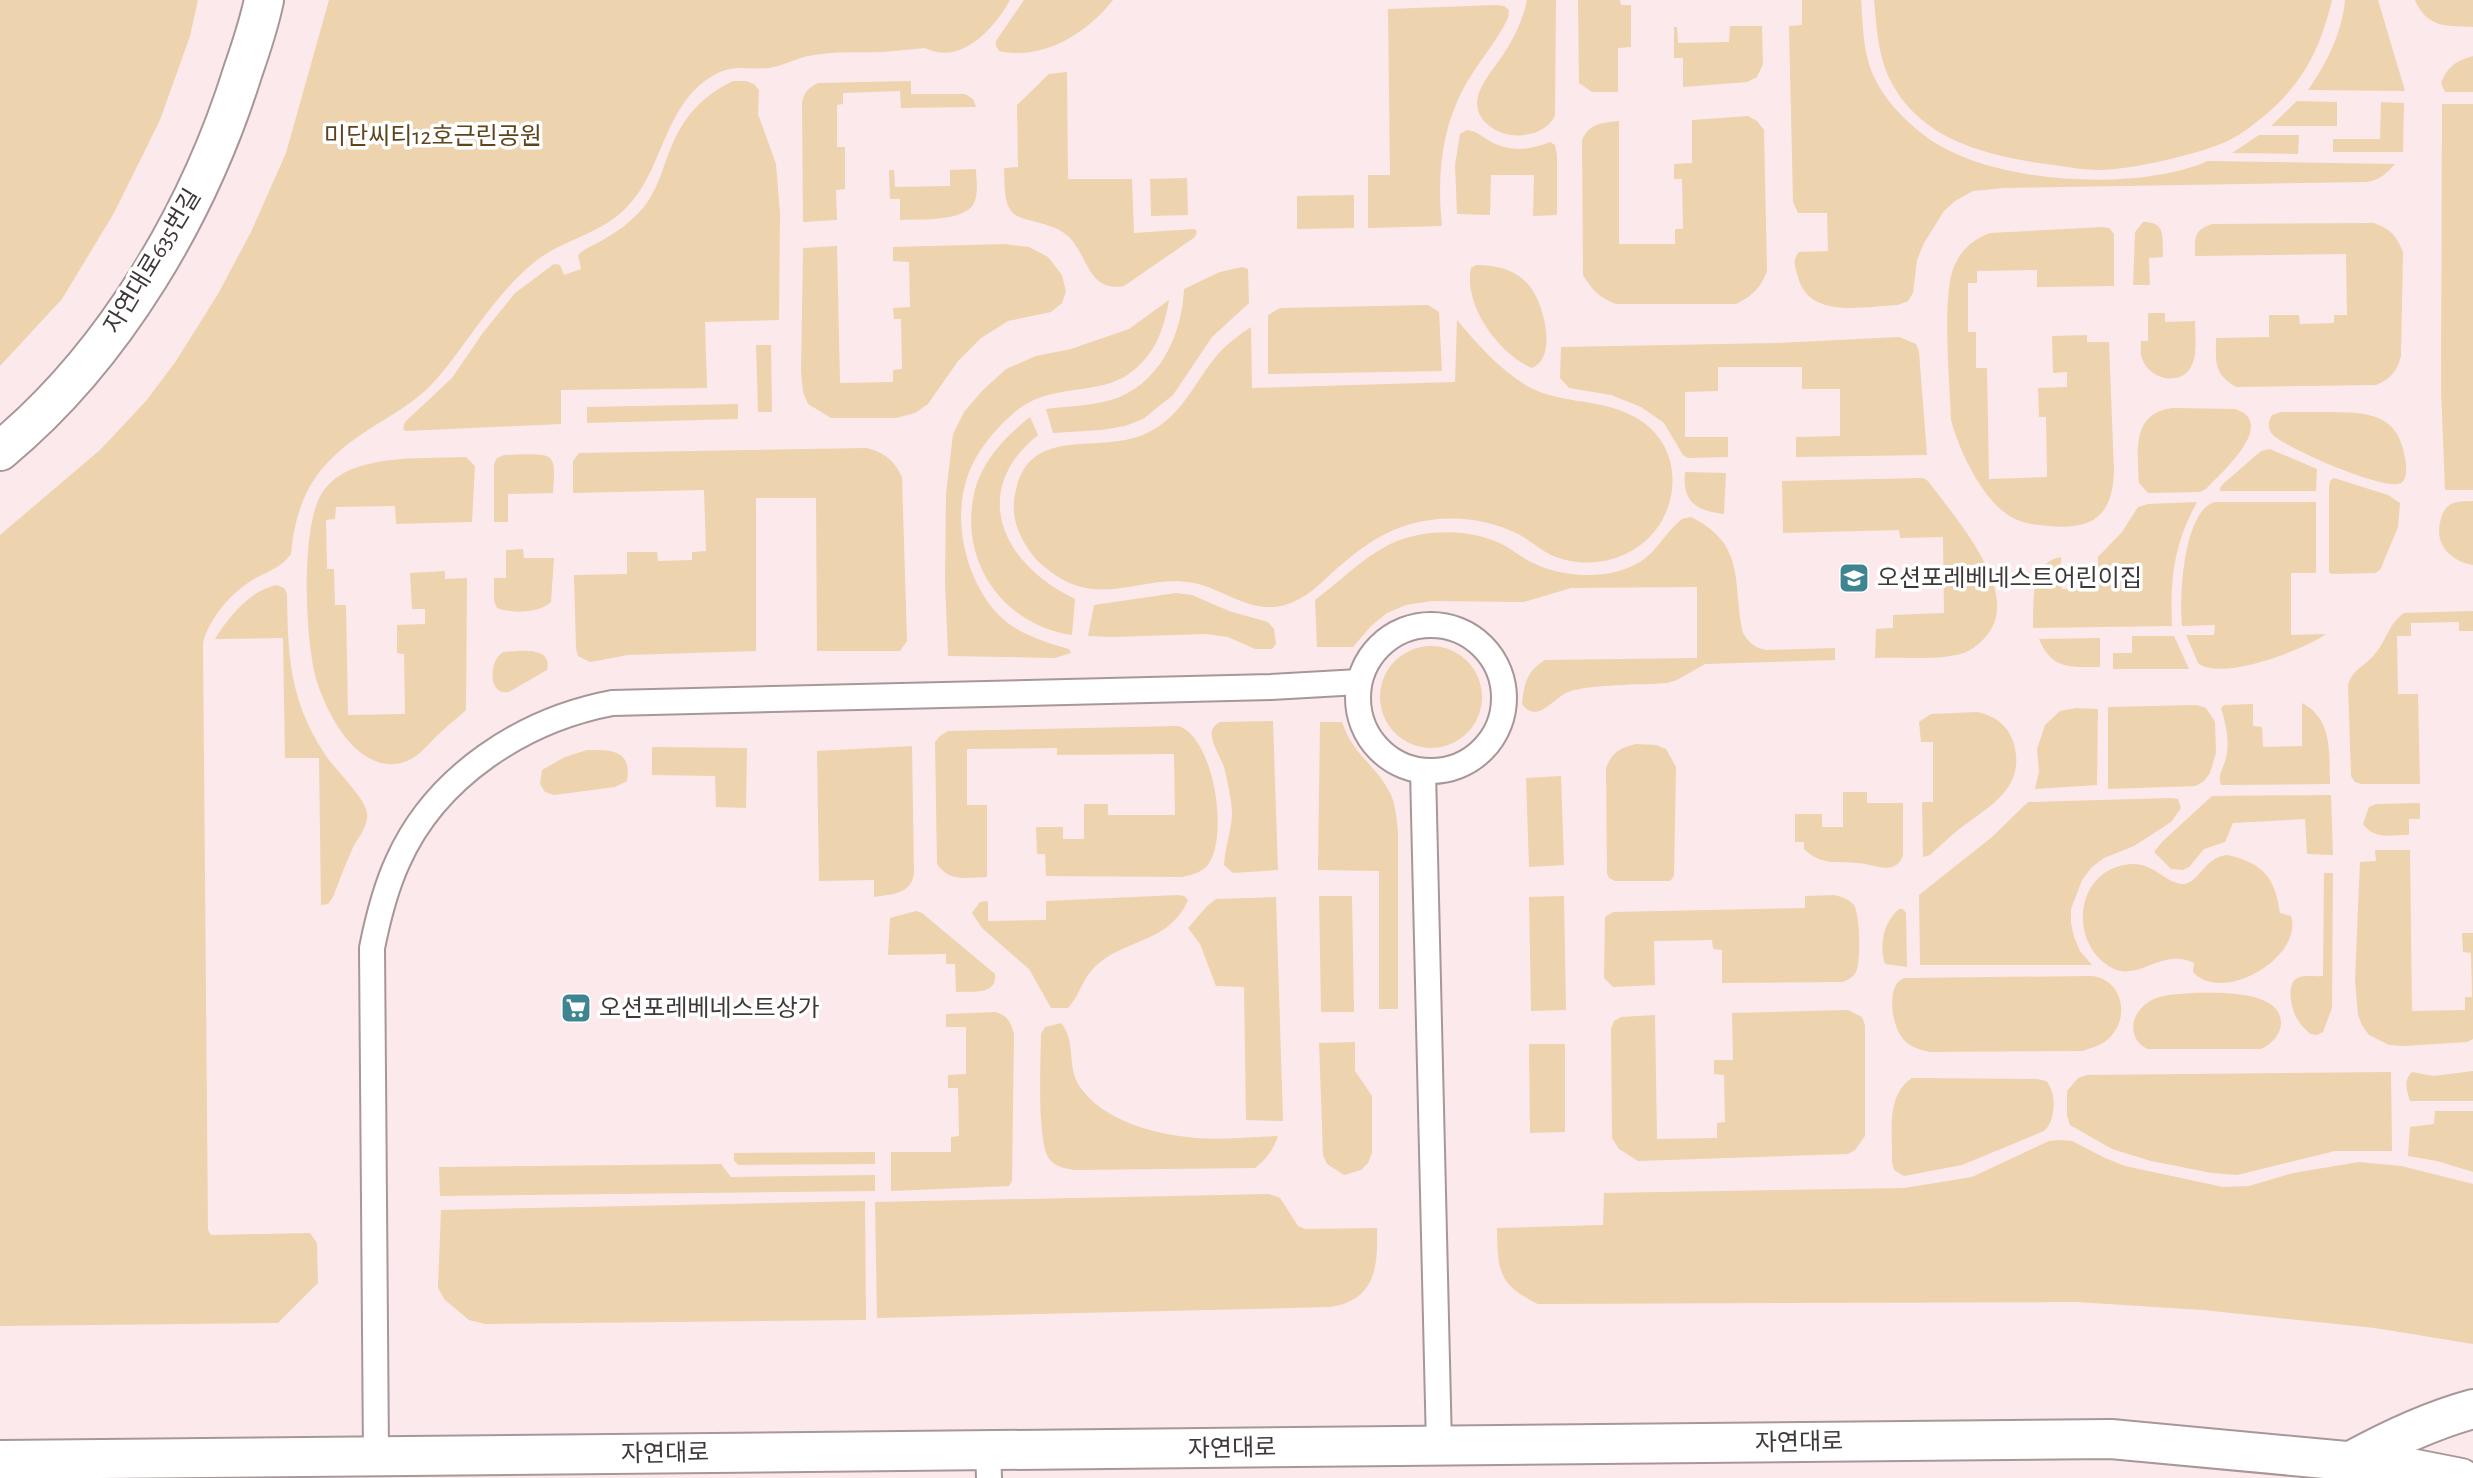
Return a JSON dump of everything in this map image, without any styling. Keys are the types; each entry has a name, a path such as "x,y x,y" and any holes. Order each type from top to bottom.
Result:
{"main road":[{"name":"자연대로635번길","path":"0,451 73,381 131,304 183,219 227,123 264,0"},
{"path":"2358,1469 2398,1435 2442,1417 2473,1409"},
{"name":"자연대로","path":"0,1460 376,1456 989,1464 1439,1446 2111,1439 2358,1469 2400,1465 2461,1478"}],"lane":[{"path":"1427,624 1451,627 1472,637 1490,653 1501,674 1505,698 1501,722 1488,744 1470,760 1447,770 1423,771 1399,765 1379,750 1364,731 1358,707 1359,682 1368,660 1384,642 1404,629 1427,624"},
{"path":"376,1456 372,948 381,904 399,859 420,823 443,794 475,765 509,741 542,723 578,710 612,703 1359,682"},
{"path":"1423,771 1439,1446"}],"green space":[{"path":"0,0 198,0 190,36 160,120 114,213 62,299 0,366"},
{"name":"미단씨티12호근린공원","path":"329,0 1010,0 986,33 975,42 951,52 925,48 822,54 774,67 736,68 716,74 699,86 685,101 649,175 626,208 604,225 554,249 531,265 491,307 426,390 350,442 323,468 313,482 298,514 291,554 279,566 246,584 230,598 210,624 203,643 208,1230 211,1235 310,1233 317,1243 318,1283 278,1323 0,1326 0,535 100,450 146,401 176,361 218,294 251,232 286,153"},
{"path":"1024,0 1113,0 1090,23 1063,42 1032,52 999,51 996,41"},
{"path":"1527,0 1556,0 1555,116 1546,127 1538,131 1515,135 1488,125 1477,107 1480,89 1514,35"},
{"path":"1578,0 1620,0 1621,5 1631,5 1631,47 1618,48 1618,92 1592,92 1579,83"},
{"path":"1802,0 1861,0 1864,40 1871,70 1895,108 1922,134 1942,147 2002,169 2037,176 2111,180 2179,171 2208,161 2395,164 2376,180 2367,182 2004,188 1973,191 1944,211 1924,243 1917,260 1913,293 1908,301 1898,305 1855,308 1826,305 1814,300 1804,291 1795,264 1799,252 1828,251 1827,213 1798,213 1793,202 1789,26 1802,25"},
{"path":"1874,0 2332,0 2321,36 2307,67 2274,107 2251,126 2211,148 2144,165 2099,170 2024,161 1981,150 1960,143 1923,121 1907,105 1889,77 1879,45"},
{"path":"2345,0 2378,0 2405,91 2308,90 2332,47 2341,24"},
{"path":"2415,0 2473,0 2473,27 2432,21 2425,16"},
{"path":"1496,5 1509,10 1508,18 1467,82 1451,116 1446,134 1440,188 1442,226 1368,228 1368,175 1390,175 1388,9"},
{"path":"1730,26 1762,26 1763,64 1757,77 1747,82 1683,87 1683,58 1674,58 1674,27 1677,27 1678,43 1729,42"},
{"path":"2473,56 2473,92 2445,92 2441,83 2450,68"},
{"path":"1067,72 1068,179 1132,179 1134,233 1197,231 1195,237 1124,286 1112,287 1096,279 1069,237 1054,227 1015,215 1007,201 1004,168 1018,167 1017,105 1049,74"},
{"path":"733,81 746,81 759,90 758,114 776,164 780,213 779,320 705,322 707,388 561,390 561,424 405,431 405,422 452,378 515,293 554,264 560,265 564,275 581,269 578,255 618,230 638,213 652,195 675,138 687,118 712,93"},
{"path":"911,81 911,94 965,94 973,99 976,107 901,108 900,91 843,93 843,104 837,105 837,147 845,147 845,189 836,190 837,220 803,222 802,103 807,91 818,83"},
{"path":"2297,101 2337,102 2337,126 2271,126"},
{"path":"2381,102 2404,103 2403,152 2333,152 2333,139 2380,139"},
{"path":"2442,104 2473,104 2473,490 2445,490 2441,390"},
{"path":"1748,116 1757,121 1764,130 1767,271 1758,287 1736,304 1616,304 1597,293 1583,275 1582,140 1589,130 1601,123 1619,121 1619,244 1675,244 1675,229 1683,229 1682,179 1674,179 1674,164 1692,163 1692,120"},
{"path":"1467,130 1503,147 1526,148 1550,142 1555,145 1557,215 1533,216 1534,175 1491,175 1490,215 1457,214 1455,165 1460,134"},
{"path":"2259,135 2299,135 2298,154 2232,153"},
{"path":"976,169 976,195 969,209 961,214 941,218 900,220 900,199 890,199 889,170 894,170 895,187 950,186 950,170"},
{"path":"1187,178 1188,215 1151,216 1150,179"},
{"path":"1354,195 1354,228 1297,229 1297,196"},
{"path":"2143,222 2160,228 2163,257 2149,258 2150,285 2133,285 2135,232"},
{"path":"2374,223 2392,234 2403,252 2401,356 2392,374 2376,385 2236,387 2223,377 2217,366 2216,338 2269,337 2269,315 2299,315 2300,324 2334,323 2334,315 2347,315 2346,254 2195,256 2198,232 2212,224"},
{"path":"2109,228 2114,234 2114,286 2037,287 2037,270 1977,271 1977,283 1968,283 1968,332 1976,332 1976,368 1987,368 1989,479 2047,477 2046,417 2039,417 2038,388 2067,387 2067,372 2053,373 2052,336 2087,335 2087,342 2109,342 2114,472 2109,500 2104,510 2088,523 2064,527 2027,523 2017,520 1998,507 1980,485 1965,458 1951,420 1947,317 1951,278 1955,264 1965,249 1990,233"},
{"path":"1004,244 1029,247 1048,257 1062,275 1066,292 1062,303 1051,312 1008,321 981,338 958,361 928,404 915,413 896,418 831,418 808,404 803,392 801,372 803,248 837,246 840,383 893,382 893,370 902,369 901,319 894,319 893,308 910,307 909,262 893,261 893,247"},
{"path":"1476,265 1510,271 1522,278 1533,291 1543,314 1547,340 1540,362 1532,368 1507,352 1486,327 1478,312 1470,282 1471,268"},
{"path":"1242,267 1248,269 1249,303 1212,337 1173,395 1143,419 1125,426 1053,433 1046,409 1111,400 1142,383 1155,371 1173,341 1184,289 1220,272"},
{"path":"1169,300 1157,341 1139,366 1105,385 1047,395 1020,408 1004,422 977,456 963,492 961,510 964,546 976,581 985,597 1003,619 1020,631 1069,649 1071,653 1055,658 948,656 946,494 953,434 964,412 1006,369 1036,356 1071,349 1129,329"},
{"path":"1428,305 1439,312 1442,371 1268,374 1268,315 1280,308"},
{"path":"2148,313 2165,313 2165,322 2195,321 2195,356 2191,367 2180,377 2165,378 2145,365 2141,354 2141,341 2148,341"},
{"path":"1457,320 1499,365 1529,387 1552,396 1624,412 1637,418 1657,435 1669,456 1672,469 1671,496 1656,530 1643,543 1628,553 1611,559 1575,562 1551,555 1520,535 1485,522 1461,519 1424,521 1386,533 1353,555 1301,598 1288,604 1263,607 1194,583 1157,582 1105,590 1069,583 1040,563 1020,535 1014,515 1014,501 1021,476 1032,459 1048,450 1066,446 1129,439 1161,425 1180,407 1218,354 1251,327 1252,388 1455,382"},
{"path":"1899,337 1916,344 1919,352 1927,455 1796,457 1796,437 1840,436 1840,389 1802,389 1802,367 1718,367 1718,391 1685,392 1685,437 1728,437 1728,457 1688,458 1683,455 1664,423 1641,407 1611,395 1569,388 1560,378 1561,347 1777,343"},
{"path":"756,345 771,345 772,412 758,412"},
{"path":"738,404 738,419 587,423 587,407"},
{"path":"2172,408 2235,409 2247,416 2251,425 2249,437 2233,461 2200,492 2148,493 2139,483 2138,446 2143,426 2149,418"},
{"path":"2281,412 2347,412 2379,418 2394,430 2400,440 2406,465 2404,480 2392,484 2357,475 2282,441 2271,433 2269,425 2272,415"},
{"path":"1030,417 1038,435 1016,457 1004,480 1000,503 1003,526 1013,548 1029,567 1050,585 1075,599 1072,635 1048,629 1007,604 992,587 980,566 973,544 971,519 977,482 988,461 1003,442"},
{"path":"867,448 888,458 902,477 907,641 900,651 817,651 816,498 756,498 756,651 628,655 590,662 578,656 574,575 627,574 627,552 657,552 658,561 692,560 692,552 706,551 704,490 573,493 573,461 579,453"},
{"path":"2270,449 2317,469 2316,491 2220,491 2223,484 2261,451"},
{"path":"536,454 550,458 554,470 553,493 508,494 508,522 494,522 494,464 497,458 504,455"},
{"path":"466,457 475,466 472,522 396,524 395,506 336,507 335,519 326,520 327,569 334,569 335,605 346,605 348,715 405,714 404,654 397,653 397,625 425,624 425,609 412,609 410,573 445,571 445,579 467,578 466,710 413,758 401,763 385,764 358,751 347,739 329,710 317,682 310,641 307,586 310,532 315,509 322,493 336,478 350,470 399,459"},
{"path":"1685,472 1726,473 1724,514 1706,510 1693,503 1686,491"},
{"path":"1923,478 1953,514 1981,555 1997,598 1996,618 1984,639 1961,654 1947,657 1875,658 1876,629 1893,628 1893,615 1944,613 1943,537 1900,538 1899,530 1783,533 1782,481"},
{"path":"2334,478 2388,495 2400,503 2398,527 2380,570 2375,573 2329,572 2329,488 2330,481"},
{"path":"2473,501 2473,565 2458,560 2446,551 2439,531 2442,515 2449,506 2453,503"},
{"path":"2197,502 2178,547 2173,577 2172,626 2033,628 2035,585 2043,567 2061,557 2062,589 2098,588 2098,557 2122,532 2138,507 2148,504"},
{"path":"2215,502 2316,502 2316,573 2291,573 2291,635 2326,634 2300,648 2262,662 2225,669 2209,668 2198,663 2186,635 2214,635 2215,625 2182,626 2181,596 2185,557 2196,521 2204,509"},
{"path":"1691,517 1709,528 1729,553 1734,566 1743,633 1750,642 1767,650 1835,648 1835,660 1705,664 1667,683 1578,689 1562,695 1539,711 1528,710 1522,704 1528,678 1545,660 1697,658 1697,587 1571,588 1524,602 1432,601 1406,605 1387,613 1371,626 1353,647 1317,647 1315,600 1364,560 1386,546 1408,537 1432,533 1481,536 1544,568 1569,574 1596,575 1621,570 1640,562 1682,519"},
{"path":"523,549 524,558 554,558 551,602 526,611 497,608 494,601 494,578 506,578 506,550"},
{"path":"277,585 284,588 287,594 290,657 297,695 304,714 324,753 361,799 367,813 364,829 353,847 328,904 321,905 319,758 285,758 283,638 215,639 249,598"},
{"path":"1176,593 1192,595 1229,611 1268,622 1274,629 1276,644 1272,649 1255,649 1228,637 1206,634 1088,636 1094,605"},
{"path":"2473,611 2473,631 2459,631 2459,622 2411,623 2411,636 2397,636 2398,694 2418,694 2420,784 2355,782 2351,776 2348,685 2353,675 2374,655 2404,613"},
{"path":"2132,636 2174,636 2189,669 2113,669 2113,653 2132,653"},
{"path":"2100,638 2100,667 2063,665 2050,656 2039,639"},
{"path":"1431,646 1450,650 1467,661 1478,678 1482,697 1478,716 1467,733 1450,744 1431,748 1412,744 1395,733 1384,716 1380,697 1384,678 1395,661 1412,650"},
{"path":"503,652 540,653 545,656 547,670 509,692 502,692 497,689 492,676 495,662"},
{"path":"2302,703 2312,710 2324,727 2329,749 2330,784 2221,785 2220,775 2228,745 2221,708 2224,705 2253,704 2253,726 2262,727 2263,747 2302,746"},
{"path":"2197,705 2206,708 2215,722 2216,753 2210,773 2204,781 2196,786 2108,789 2108,707"},
{"path":"2076,708 2098,709 2097,785 2035,789 2039,772 2037,749 2045,725 2060,711"},
{"path":"1977,712 1994,718 2007,730 2013,741 2015,771 2003,794 1993,804 1930,855 1923,857 1922,802 1933,802 1933,742 1921,742 1919,722 1931,714"},
{"path":"1273,721 1278,870 1233,873 1224,865 1231,821 1231,798 1212,732 1214,726 1220,722"},
{"path":"1320,722 1342,722 1352,744 1379,776 1394,804 1398,834 1398,1009 1379,1009 1379,871 1318,870"},
{"path":"1178,726 1191,734 1201,748 1215,790 1217,834 1214,853 1207,866 1201,870 1182,877 1046,876 1045,854 1037,854 1036,827 1063,827 1063,839 1084,839 1084,804 1108,804 1108,815 1175,815 1174,754 1057,755 1057,748 967,749 967,805 987,805 987,877 953,876 937,864 935,742 948,731"},
{"path":"1636,744 1656,745 1666,749 1676,767 1674,876 1670,881 1615,881 1609,878 1607,873 1606,768 1617,752"},
{"path":"912,746 914,874 909,886 894,894 874,897 874,880 819,881 817,751"},
{"path":"652,747 747,748 746,808 716,807 715,776 652,775"},
{"path":"587,750 612,751 623,757 628,770 627,781 615,787 554,795 545,792 540,784 542,770 565,757"},
{"path":"1561,776 1564,865 1529,867 1526,778"},
{"path":"1843,792 1867,792 1867,803 1903,803 1903,855 1895,866 1884,868 1823,860 1804,849 1804,842 1795,842 1795,814 1822,814 1822,827 1843,827"},
{"path":"2331,795 2333,855 2307,854 2305,819 2233,823 2225,842 2204,849 2189,867 2183,870 2171,869 2154,852 2212,796"},
{"path":"2178,799 2181,808 2171,822 2134,846 2104,858 2092,867 2082,880 2071,909 2071,923 2080,951 2092,965 1920,965 1919,895 1992,837 2028,802"},
{"path":"2420,803 2420,819 2409,819 2409,835 2378,835 2363,824 2369,807 2376,804"},
{"path":"2375,850 2410,850 2412,1011 2465,1010 2465,997 2472,997 2471,953 2463,952 2462,933 2473,933 2473,1039 2467,1042 2389,1045 2369,1035 2362,1025 2358,1015 2355,980 2360,862 2376,861"},
{"path":"2227,855 2258,867 2271,881 2280,913 2291,916 2292,932 2285,947 2258,972 2240,980 2222,983 2206,981 2193,972 2194,963 2182,959 2161,961 2132,971 2122,971 2112,968 2098,957 2084,928 2083,911 2095,882 2107,871 2134,864 2184,884 2194,879 2212,861"},
{"path":"2324,873 2333,873 2332,1008 2323,1032 2317,1035 2310,1034 2297,1019 2290,995 2295,979 2303,976 2323,976"},
{"path":"1178,895 1188,900 1171,924 1099,963 1068,1008 1051,1008 1029,969 982,928 972,913 980,902 988,901 988,921 1046,920 1046,901"},
{"path":"1834,895 1854,905 1859,927 1856,972 1843,982 1722,983 1722,950 1713,949 1712,940 1654,941 1655,985 1613,987 1604,978 1605,917 1613,912 1805,908 1805,896"},
{"path":"1319,896 1352,896 1354,1012 1321,1012"},
{"path":"1564,896 1566,1010 1531,1011 1529,897"},
{"path":"1276,897 1283,1121 1246,1120 1244,987 1216,986 1200,944 1188,928 1216,899"},
{"path":"1899,909 1906,913 1907,967 1885,964 1883,957 1886,928"},
{"path":"916,911 922,913 995,974 992,986 982,991 956,992 955,964 946,964 946,954 888,955 890,918"},
{"path":"2092,976 2111,985 2117,993 2121,1012 2115,1032 2107,1040 2082,1051 1929,1052 1913,1047 1903,1039 1893,1013 1895,987 1905,978"},
{"path":"2193,993 2246,995 2271,1004 2278,1013 2281,1024 2279,1032 2261,1049 2148,1049 2141,1045 2136,1039 2133,1026 2143,1006 2160,997"},
{"path":"1848,1010 1862,1017 1865,1025 1865,1136 1855,1150 1848,1154 1638,1161 1619,1149 1612,1138 1611,1029 1614,1021 1621,1017 1655,1015 1657,1139 1717,1138 1717,1123 1725,1122 1724,1075 1714,1074 1714,1060 1733,1060 1732,1013"},
{"path":"995,1012 1008,1020 1014,1034 1012,1181 1009,1186 891,1191 891,1152 951,1152 951,1137 959,1136 958,1088 948,1088 948,1075 966,1074 966,1027 946,1027 946,1014"},
{"path":"1061,1023 1068,1037 1078,1084 1088,1097 1115,1117 1164,1134 1197,1138 1278,1136 1272,1150 1255,1168 1075,1170 1055,1164 1046,1151 1041,1119 1041,1034 1045,1027"},
{"path":"1355,1042 1355,1071 1372,1096 1372,1153 1361,1170 1344,1175 1327,1164 1323,1155 1319,1043"},
{"path":"1529,1044 1565,1044 1565,1132 1530,1133"},
{"path":"2473,1071 2473,1101 2410,1101 2407,1082 2412,1072 2434,1076"},
{"path":"2391,1072 2392,1151 2335,1151 2237,1175 2151,1161 2112,1149 2070,1125 2067,1116 2067,1091 2078,1078 2087,1075"},
{"path":"1912,1078 2046,1081 2052,1092 2053,1114 2044,1131 1962,1165 1904,1176 1894,1170 1892,1162 1892,1116 1898,1095"},
{"path":"2435,1111 2473,1111 2473,1172 2408,1156 2410,1127 2434,1124"},
{"path":"2049,1141 2072,1141 2125,1166 2223,1187 2249,1186 2293,1173 2359,1162 2401,1166 2473,1184 2473,1344 2375,1328 2203,1310 2076,1302 1538,1304 1514,1290 1502,1274 1497,1228 1603,1225 1604,1193 1904,1188 1972,1177"},
{"path":"875,1152 875,1164 739,1165 734,1161 734,1153"},
{"path":"721,1164 731,1177 875,1175 875,1191 440,1196 439,1167"},
{"path":"1269,1194 1280,1198 1298,1226 1305,1229 1377,1228 1375,1268 1371,1280 1357,1297 1330,1307 877,1318 875,1202"},
{"path":"865,1201 866,1320 485,1324 469,1320 445,1300 438,1288 441,1210"}],"place":[{"name":"오션포레베네스트어린이집","path":"1854,578"},
{"name":"오션포레베네스트상가","path":"576,1008"}]}
